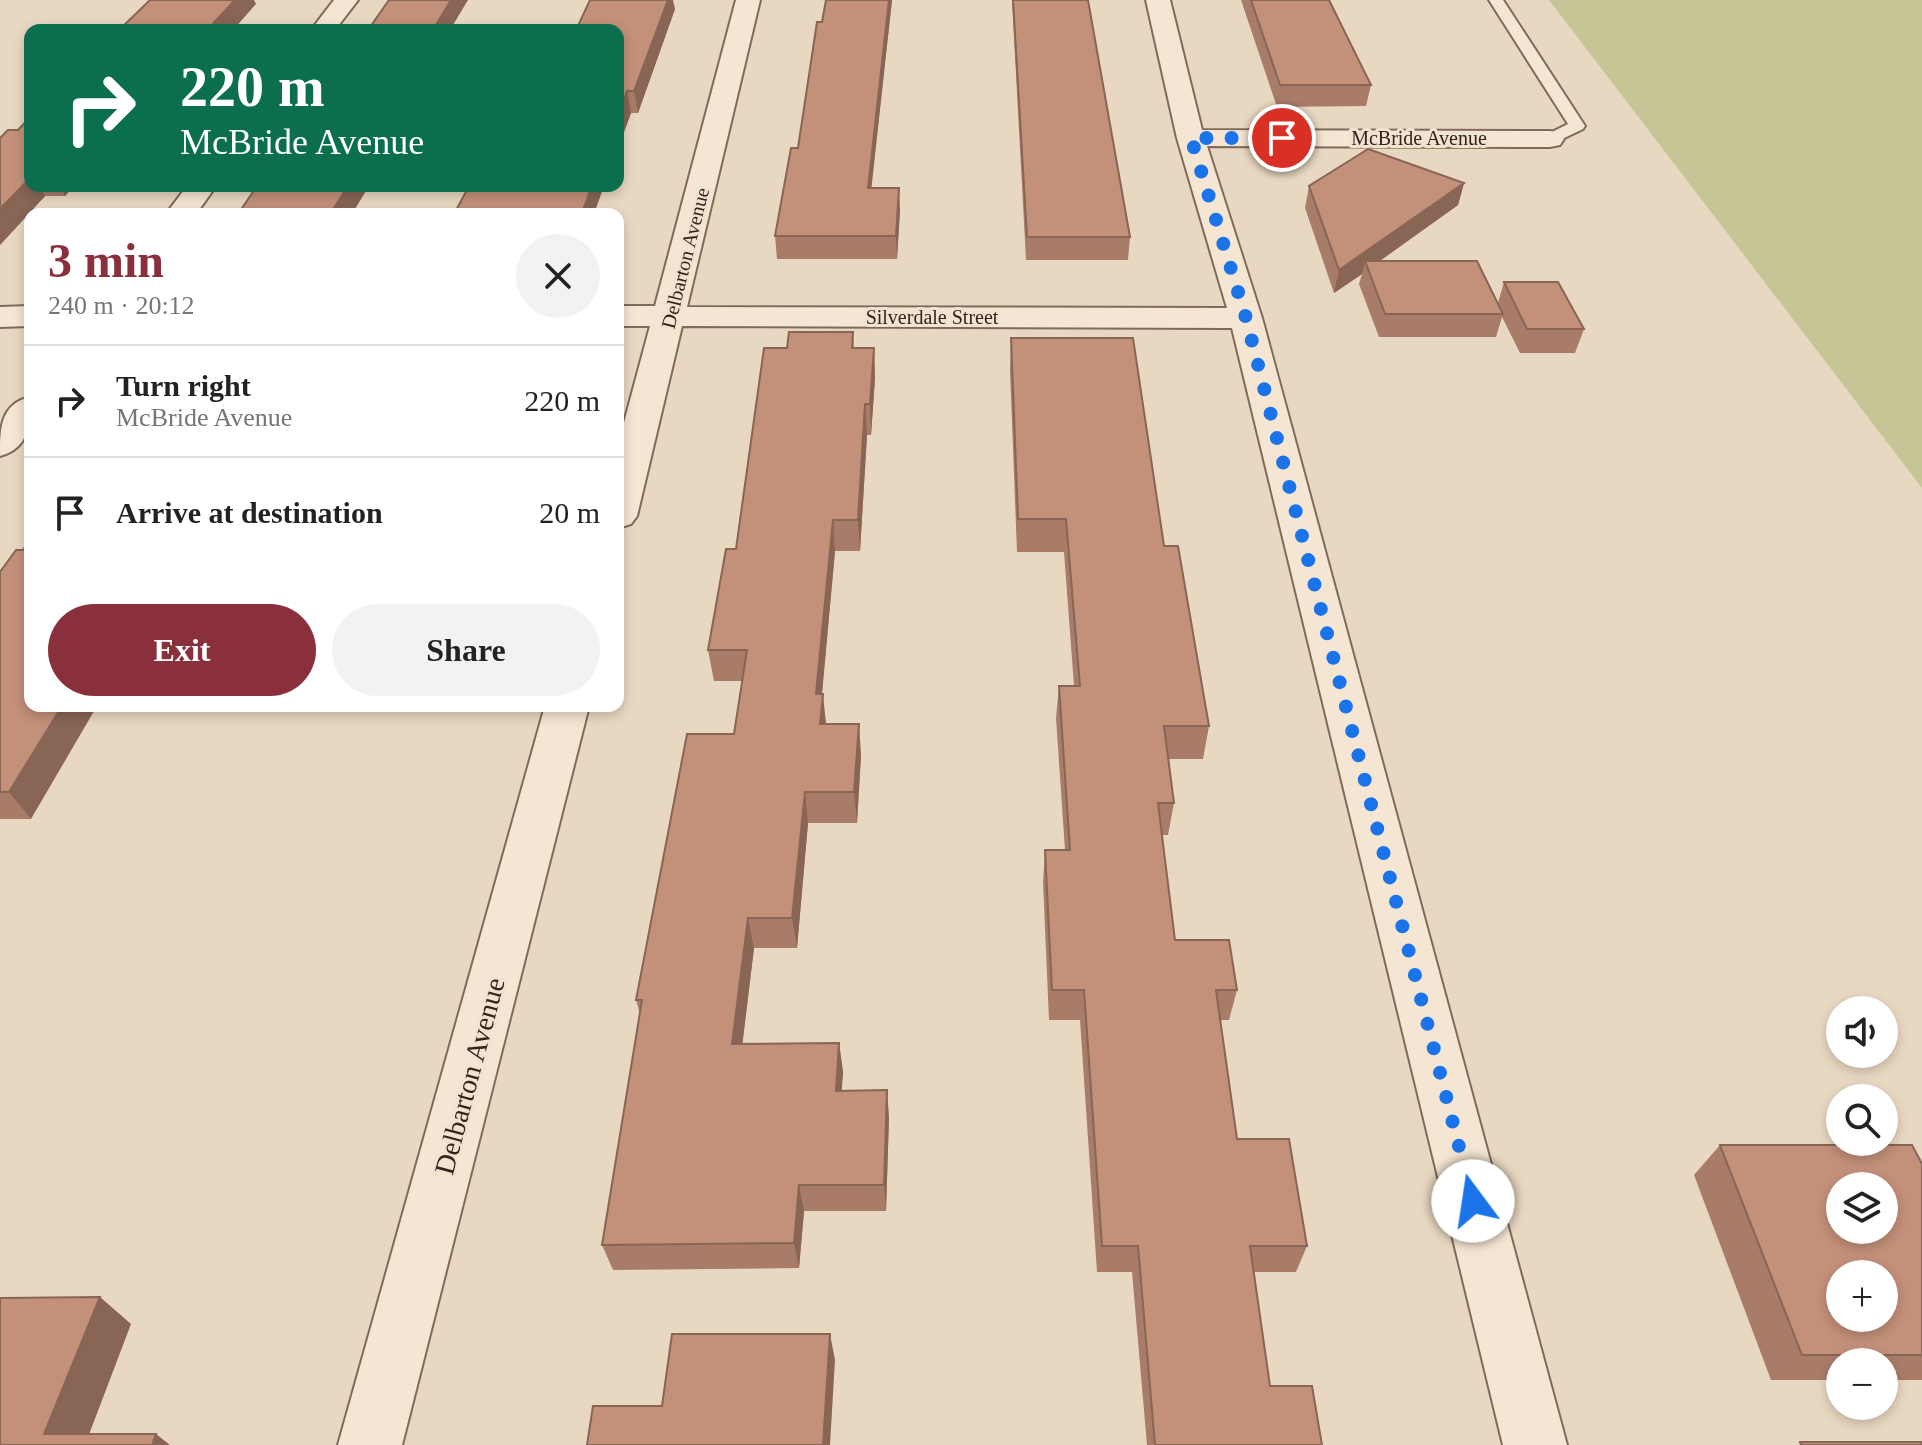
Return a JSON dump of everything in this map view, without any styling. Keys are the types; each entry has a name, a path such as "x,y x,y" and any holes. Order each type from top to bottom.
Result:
{"street":[{"path":"328,24 346,0"},
{"name":"Delbarton Avenue","path":"624,493 748,0"},
{"path":"1158,0 1191,138 1246,318 1535,1445"},
{"name":"McBride Avenue","path":"1191,138 1550,139"},
{"path":"0,317 24,316"},
{"name":"Silverdale Street","path":"624,316 1246,318"},
{"path":"0,445 24,415"},
{"name":"Delbarton Avenue","path":"370,1445 565,712"}],"lane":[{"path":"1496,0 1577,126 1550,139"}],"green space":[{"path":"1549,0 1922,0 1922,488"}],"building":[{"path":"150,0 235,0 213,24 125,24"},
{"path":"389,0 451,0 437,24 372,24"},
{"path":"590,0 668,0 634,91 627,91 624,99 624,24 579,24"},
{"path":"826,0 889,0 868,188 899,188 896,236 775,236 791,148 798,148 817,22 822,22"},
{"path":"1013,0 1088,0 1130,237 1027,237"},
{"path":"1251,0 1329,0 1371,85 1280,85"},
{"path":"24,124 24,184 0,209 0,138 8,130 18,130"},
{"path":"1368,149 1464,183 1339,270 1309,186"},
{"path":"253,192 344,192 334,208 242,208"},
{"path":"466,192 590,192 584,208 457,208"},
{"path":"1365,261 1477,261 1503,314 1385,314"},
{"path":"1504,282 1558,282 1584,329 1527,329"},
{"path":"789,332 853,332 852,348 874,348 870,404 865,404 858,520 833,520 816,694 823,694 820,724 859,724 854,792 805,792 792,918 748,918 732,1044 839,1043 836,1091 887,1090 884,1185 799,1185 794,1243 602,1245 642,1000 636,1000 687,734 734,734 747,650 708,650 726,549 736,549 764,348 787,348"},
{"path":"1011,338 1133,338 1164,546 1178,546 1209,726 1164,726 1174,803 1158,803 1175,940 1229,940 1237,990 1216,990 1237,1139 1289,1139 1307,1246 1250,1246 1270,1386 1312,1386 1322,1445 1155,1445 1138,1246 1102,1246 1084,990 1052,990 1045,850 1070,850 1059,686 1080,686 1066,519 1018,519"},
{"path":"16,550 23,550 24,712 58,712 9,792 0,792 0,572"},
{"path":"1720,1145 1826,1145 1826,1156 1898,1156 1898,1145 1912,1145 1922,1164 1922,1355 1898,1355 1898,1348 1826,1348 1826,1355 1802,1355"},
{"path":"100,1297 44,1434 156,1434 152,1445 0,1445 0,1298"},
{"path":"672,1334 830,1334 823,1445 587,1445 593,1406 662,1406"},
{"path":"1800,1442 1922,1442 1922,1445 1801,1445"}],"route":[{"path":"1282,138 1191,138 1246,318 1473,1201"}]}
